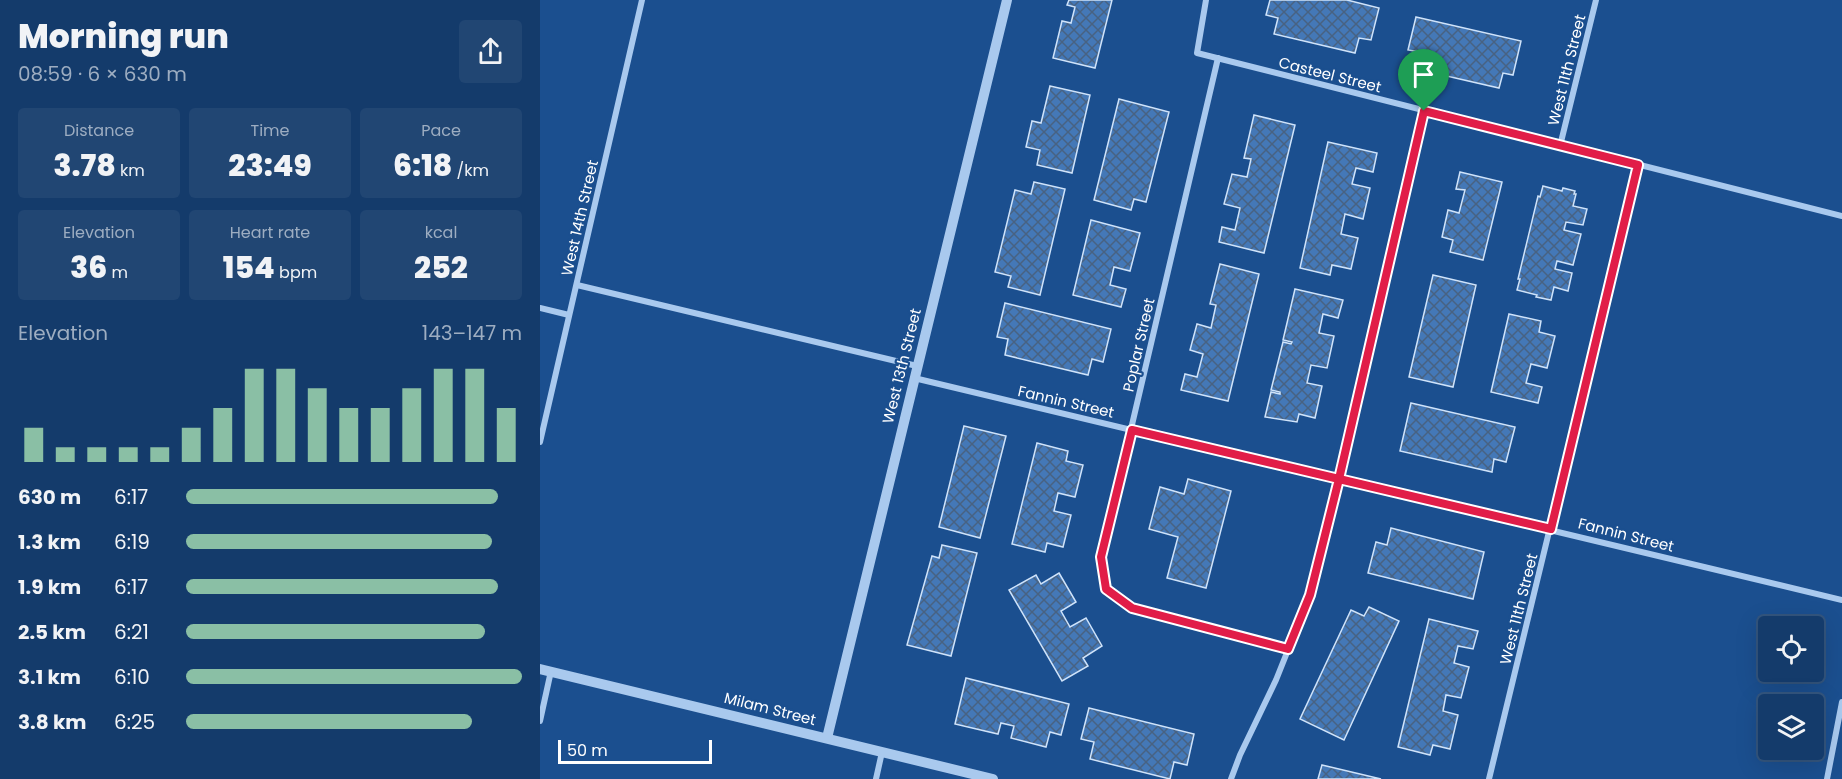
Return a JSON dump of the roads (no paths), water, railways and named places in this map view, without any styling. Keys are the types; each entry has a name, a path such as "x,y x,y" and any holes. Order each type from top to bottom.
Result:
{"street":[{"name":"West 14th Street","path":"540,442 642,0"},
{"name":"West 13th Street","path":"827,738 1007,0"},
{"name":"Casteel Street","path":"1206,0 1197,53 1842,216"},
{"name":"West 11th Street","path":"1560,146 1596,0"},
{"name":"Poplar Street","path":"1218,58 1101,557 1106,589 1132,608 1288,649"},
{"path":"1231,779 1240,754 1276,680 1310,595 1424,111"},
{"name":"West 11th Street","path":"1490,779 1638,165"},
{"path":"577,285 917,366"},
{"path":"540,308 569,315"},
{"name":"Fannin Street","path":"914,378 1842,600"},
{"path":"540,721 545,670"},
{"name":"Milam Street","path":"545,670 993,779"},
{"path":"1827,779 1842,702"},
{"path":"876,779 882,752"}]}
